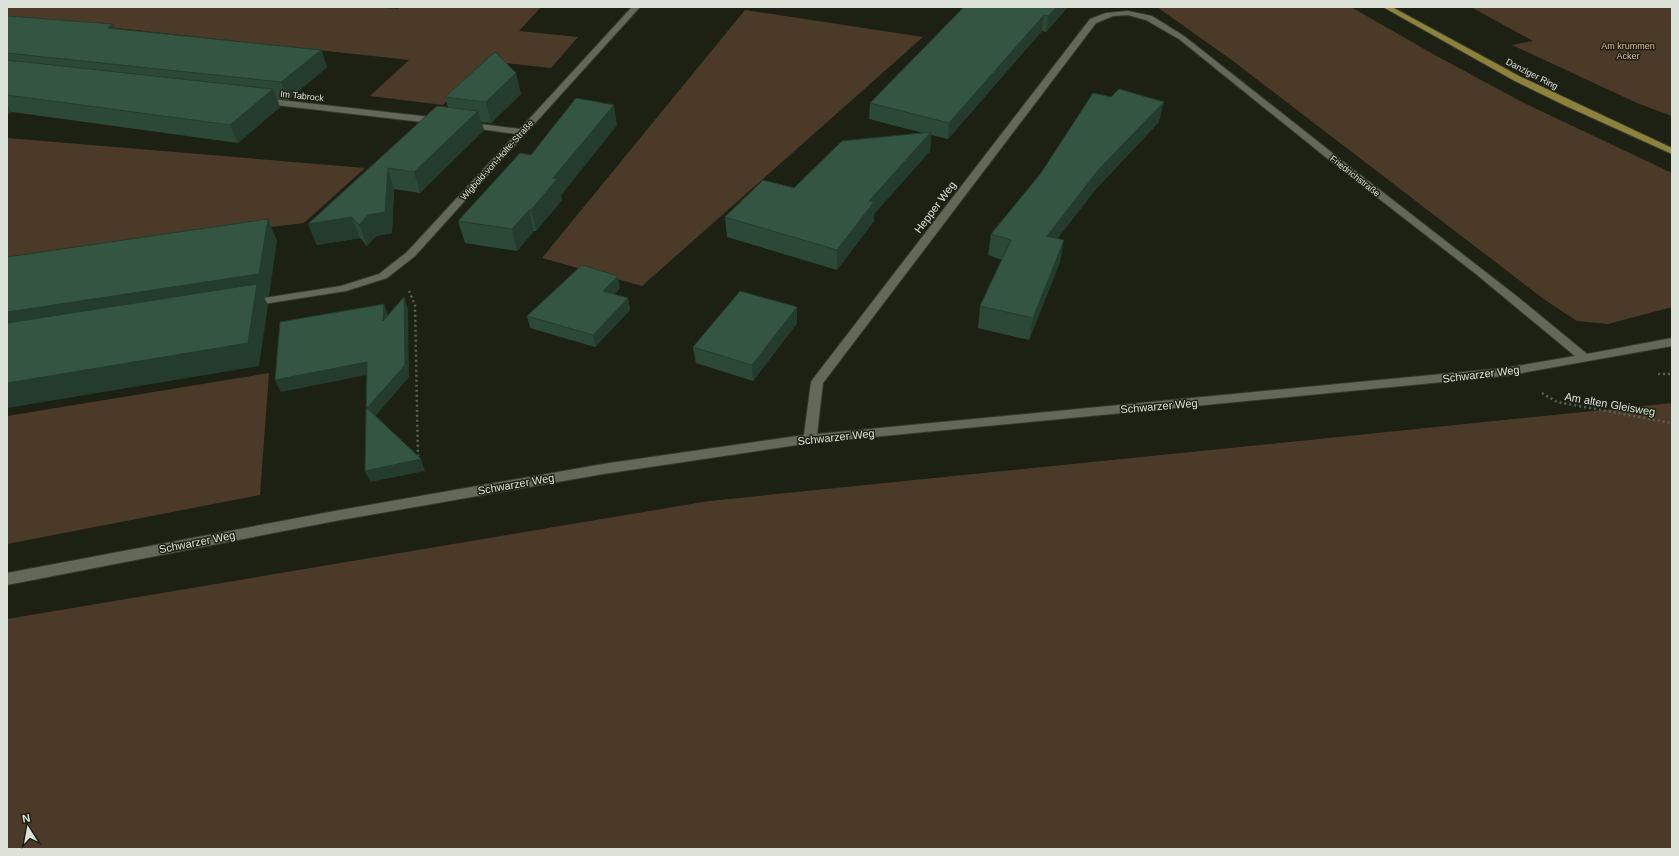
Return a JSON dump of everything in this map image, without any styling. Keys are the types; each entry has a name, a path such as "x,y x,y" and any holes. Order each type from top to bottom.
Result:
{"main road":[{"name":"Danziger Ring","path":"1387,7 1516,78 1672,151"}],"street":[{"name":"Wigbold-von-Holte-Straße","path":"241,305 342,289 383,276 411,254 636,7"},
{"name":"Friedrichstraße","path":"1117,13 1134,14 1147,17 1179,36 1341,165 1546,324 1585,358"},
{"name":"Hepper Weg","path":"810,439 816,382 1093,21 1102,16 1117,13"},
{"name":"Im Tabrock","path":"253,100 444,122"},
{"path":"460,124 523,132"},
{"name":"Schwarzer Weg","path":"7,579 419,501 603,469 810,439 1505,372 1672,342"}],"path":[{"path":"383,276 409,291 415,305 419,501"},
{"name":"Am alten Gleisweg","path":"1505,372 1557,402 1672,423"}],"green space":[{"path":"7,7 376,7 398,9 400,7 541,7 519,31 578,37 551,68 486,61 443,105 370,96 409,60 7,16"},
{"path":"1157,7 1351,7 1433,54 1522,102 1672,173 1672,307 1608,324 1577,321 1545,300 1233,61"},
{"name":"Am krummen Acker","path":"1471,7 1672,7 1672,116 1637,103 1512,45 1533,41"},
{"path":"745,10 923,37 642,286 542,258"},
{"path":"7,138 365,168 304,223 7,258"},
{"path":"269,373 260,495 7,544 7,416"},
{"path":"1672,403 1672,849 7,849 7,619 709,501"}],"building":[{"path":"964,7 1057,7 1048,16 1044,15 949,123 870,103"},
{"path":"7,16 113,24 108,28 321,50 281,82 7,53"},
{"path":"495,52 516,73 486,102 445,97"},
{"path":"7,60 273,89 230,125 7,95"},
{"path":"1119,89 1164,102 1099,169 1047,236 1064,240 1033,318 980,306 1011,240 991,234 1041,173 1093,93 1111,97"},
{"path":"576,98 614,105 553,178 557,179 531,210 529,210 512,229 458,221 520,153 531,155"},
{"path":"437,106 478,111 414,172 388,168 385,212 368,215 359,225 352,217 308,224"},
{"path":"931,132 869,201 874,202 837,250 725,217 763,180 794,188 842,141"},
{"path":"268,219 259,274 7,312 7,257"},
{"path":"582,265 618,276 603,291 628,298 593,335 527,316"},
{"path":"257,284 248,343 7,383 7,323"},
{"path":"740,291 797,307 752,365 693,347"},
{"path":"404,297 405,365 367,408 421,459 365,471 367,362 275,380 280,322 384,304 383,321"}]}
